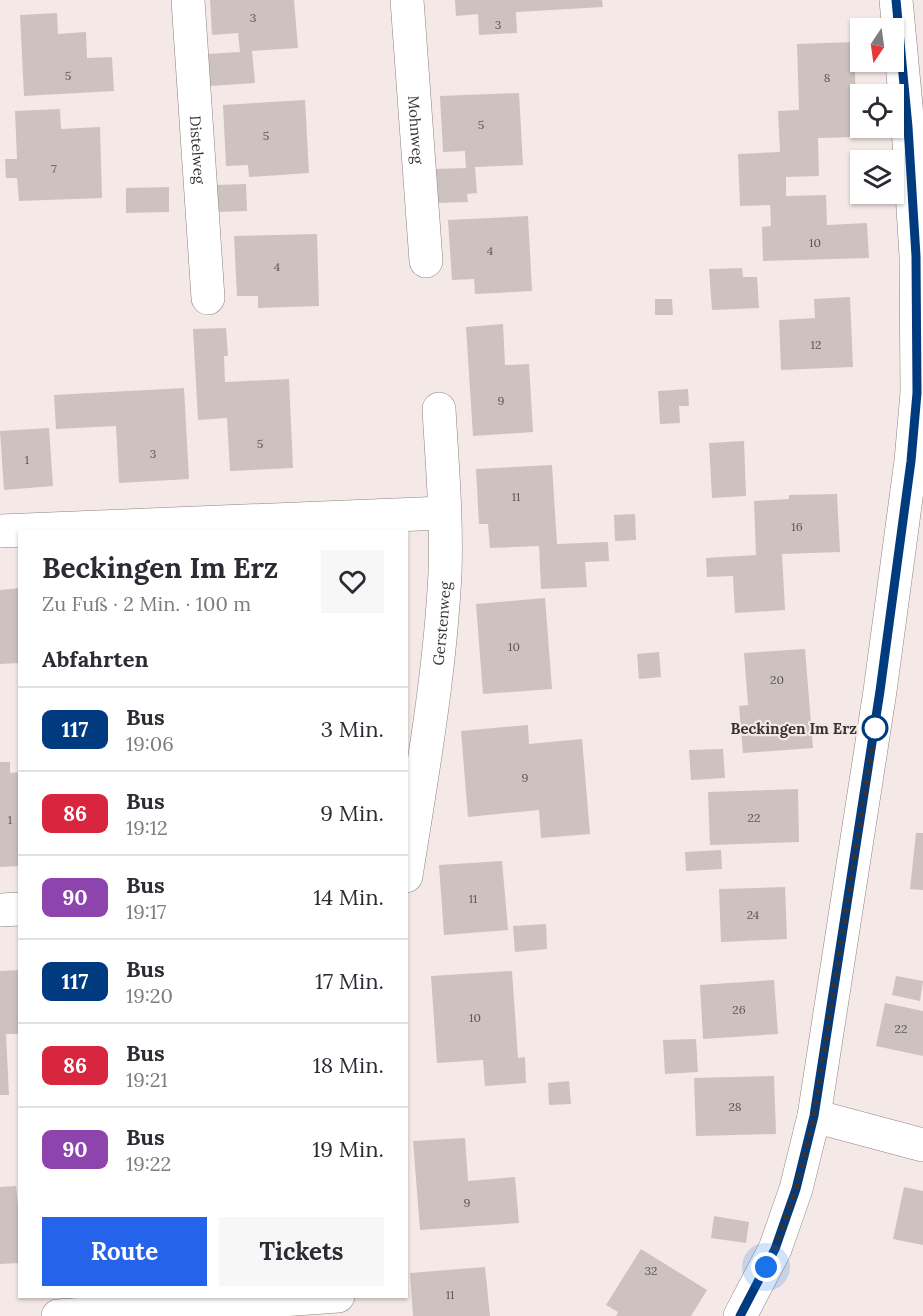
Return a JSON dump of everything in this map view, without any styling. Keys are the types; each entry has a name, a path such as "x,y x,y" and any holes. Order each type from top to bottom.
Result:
{"street":[{"name":"Distelweg","path":"188,0 208,298"},
{"name":"Mohnweg","path":"407,0 426,261"},
{"path":"740,1316 775,1249 796,1189 814,1116 917,462 916,256 908,127 896,0"},
{"name":"Gerstenweg","path":"408,863 428,733 445,571 439,409"},
{"path":"25,530 444,513"},
{"path":"0,531 18,530"},
{"path":"0,910 18,909"},
{"path":"814,1116 923,1145"},
{"path":"58,1316 311,1298"},
{"path":"352,1316 353,1298"}],"building":[{"path":"210,0 294,0 298,48 252,51 255,83 210,86 208,54 240,52 238,33 212,35"},
{"path":"455,0 602,0 603,7 516,12 517,33 479,35 478,14 456,16"},
{"path":"57,13 58,34 86,32 87,58 112,57 114,91 24,96 20,15"},
{"path":"850,42 850,72 855,72 855,84 850,84 850,137 818,138 819,176 786,177 786,196 826,195 827,225 867,223 869,258 763,261 762,227 771,226 770,205 740,206 738,154 780,152 778,111 799,110 797,44"},
{"path":"519,93 523,165 475,167 477,193 467,194 468,202 437,203 436,169 466,168 465,151 443,152 440,96"},
{"path":"305,100 309,173 249,177 248,165 226,166 223,105"},
{"path":"60,109 61,129 100,127 102,198 19,201 17,178 6,178 5,159 17,159 15,111"},
{"path":"246,184 247,211 217,212 216,185"},
{"path":"169,187 169,212 126,213 126,188"},
{"path":"528,216 532,291 475,294 474,279 452,280 448,220"},
{"path":"317,234 319,306 258,308 258,296 237,296 234,236"},
{"path":"742,268 743,277 757,277 759,308 712,310 709,269"},
{"path":"850,297 853,367 781,370 779,320 815,318 814,299"},
{"path":"655,299 672,299 673,315 655,315"},
{"path":"503,324 505,365 529,364 533,432 473,436 466,327"},
{"path":"226,328 228,356 224,356 225,382 289,379 293,468 230,471 227,418 198,420 193,329"},
{"path":"184,388 189,479 119,483 116,426 56,429 54,395"},
{"path":"688,389 689,406 679,406 680,423 660,424 658,391"},
{"path":"49,428 53,486 4,490 0,431"},
{"path":"744,441 746,496 712,498 709,443"},
{"path":"552,465 557,544 608,542 609,561 585,562 587,587 541,589 539,546 490,548 488,524 479,524 476,469"},
{"path":"837,494 840,552 782,554 785,610 735,613 733,576 707,577 706,558 756,555 754,501 789,499 789,495"},
{"path":"635,514 636,540 615,541 614,515"},
{"path":"18,588 18,663 0,664 0,590"},
{"path":"545,598 552,689 483,694 476,604"},
{"path":"805,649 813,748 743,753 739,706 748,705 744,653"},
{"path":"659,652 661,677 639,679 637,654"},
{"path":"528,725 529,744 582,739 590,834 541,838 539,810 468,817 461,731"},
{"path":"723,749 725,778 691,780 689,750"},
{"path":"0,762 10,762 10,773 18,772 18,866 0,867"},
{"path":"798,789 799,842 710,845 708,792"},
{"path":"916,833 923,833 923,890 910,889"},
{"path":"721,850 722,869 686,871 685,852"},
{"path":"502,861 508,930 444,935 439,865"},
{"path":"785,887 787,939 721,942 719,889"},
{"path":"546,924 547,949 515,952 513,926"},
{"path":"18,970 18,1034 6,1034 9,1095 0,1095 0,971"},
{"path":"512,971 518,1058 525,1057 526,1083 485,1086 483,1060 437,1063 431,976"},
{"path":"896,976 923,981 920,1001 892,995"},
{"path":"774,980 778,1034 703,1039 700,985"},
{"path":"885,1003 923,1011 923,1056 876,1046"},
{"path":"696,1039 698,1072 665,1074 663,1040"},
{"path":"774,1076 776,1134 696,1136 694,1078"},
{"path":"569,1081 571,1104 549,1105 548,1083"},
{"path":"465,1138 468,1181 515,1177 519,1223 420,1230 413,1141"},
{"path":"16,1186 18,1263 0,1264 0,1187"},
{"path":"904,1187 923,1191 923,1245 893,1239"},
{"path":"714,1216 749,1222 746,1243 711,1238"},
{"path":"641,1249 707,1290 691,1316 616,1316 618,1312 606,1305"},
{"path":"485,1267 490,1316 413,1316 410,1273"}],"bus line":[{"name":"117","path":"740,1316 775,1249 796,1189 814,1116 880,691 911,461 917,393 916,256 908,127 896,0"}],"place":[{"name":"Beckingen Im Erz","path":"875,728"}],"route":[{"path":"766,1267 775,1249 796,1189 814,1116 875,728"}]}
